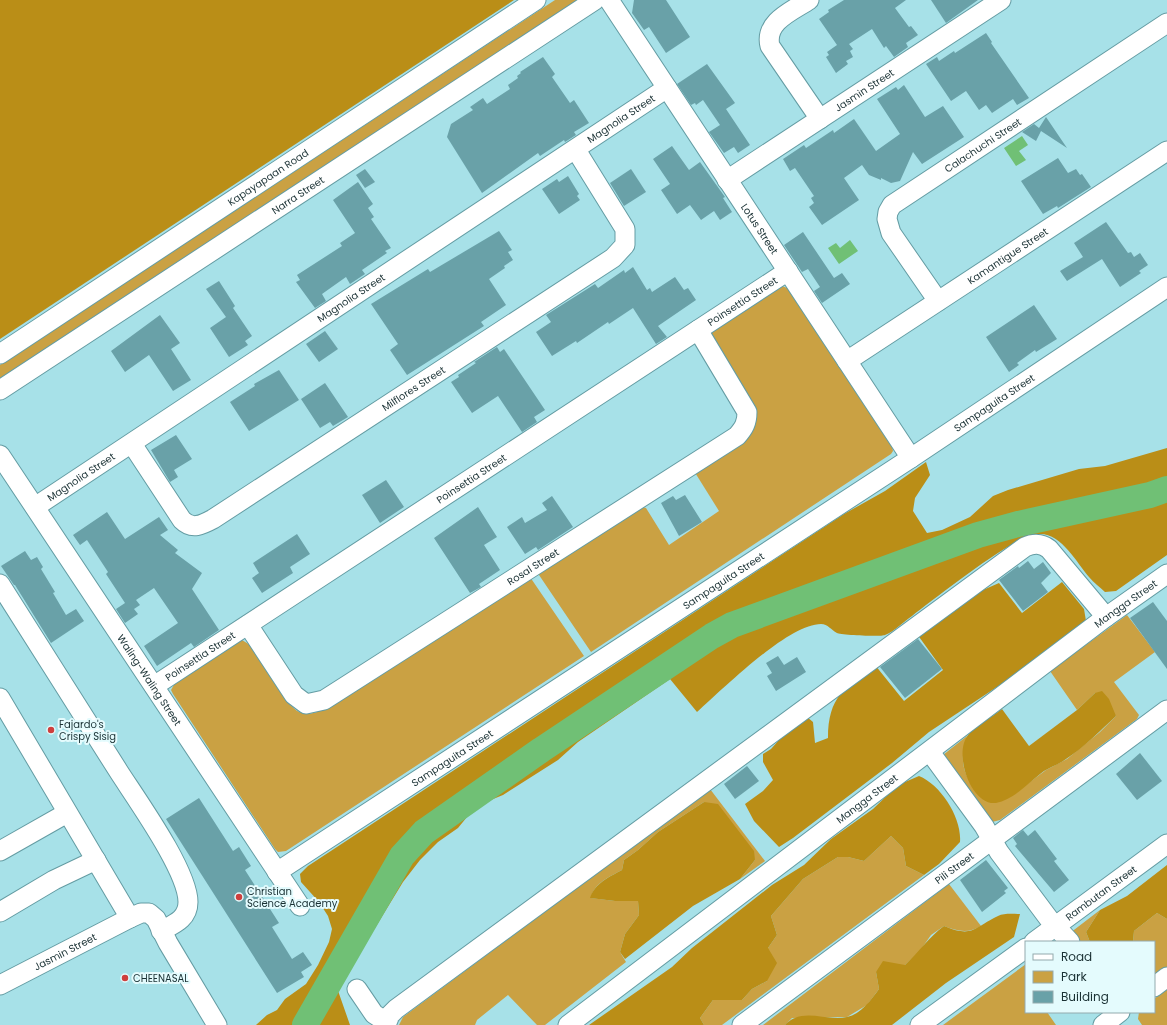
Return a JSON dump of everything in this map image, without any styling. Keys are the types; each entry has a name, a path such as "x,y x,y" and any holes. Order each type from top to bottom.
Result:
{"street":[{"name":"Kapayapaan Road","path":"0,354 536,0"},
{"name":"Narra Street","path":"0,390 595,0"},
{"name":"Lotus Street","path":"608,0 911,458"},
{"path":"809,0 777,21 772,26 768,39 770,46 820,119"},
{"name":"Jasmin Street","path":"728,180 1001,0"},
{"name":"Calachuchi Street","path":"938,301 891,233 887,219 888,212 892,205 1167,23"},
{"name":"Magnolia Street","path":"35,507 576,150 667,88"},
{"name":"Milflores Street","path":"132,444 182,520 190,526 201,525 214,519 607,262 623,249 627,240 626,235 622,224 576,150"},
{"name":"Kamantigue Street","path":"847,361 1167,151"},
{"name":"Poinsettia Street","path":"154,686 788,271"},
{"name":"Sampaguita Street","path":"277,872 911,458 1167,287"},
{"name":"Rosal Street","path":"248,625 294,695 306,704 324,700 737,436 747,421 747,412 698,330"},
{"name":"Waling-Waling Street","path":"0,455 300,906"},
{"path":"357,989 374,1014 386,1024 390,1015 396,1009 1025,547 1037,544 1043,545 1049,549 1106,617"},
{"name":"Mangga Street","path":"568,1025 930,752 1106,617 1167,574"},
{"path":"0,584 148,818 180,872 187,891 188,910 182,919 161,931"},
{"path":"0,698 130,918"},
{"name":"Pili Street","path":"742,1025 1167,710"},
{"path":"930,752 984,826 999,852 1069,941"},
{"path":"0,851 67,813"},
{"name":"Rambutan Street","path":"1035,941 1167,844"},
{"path":"0,912 54,880 96,860"},
{"name":"Jasmin Street","path":"0,985 130,918 145,912 152,915 217,1025"},
{"path":"920,1025 1025,949"},
{"path":"1155,986 1167,977"}],"green space":[{"path":"555,0 578,0 0,382 0,365"},
{"path":"780,285 787,288 891,442 893,451 891,454 591,652 537,572 639,506 646,508 669,545 719,511 694,471 750,433 711,334 712,330"},
{"path":"530,577 584,656 286,851 278,852 275,849 171,690 175,683 242,640 250,645 293,708 304,714 317,712"},
{"path":"1127,615 1155,652 1114,682 1139,715 1137,719 1000,820 992,822 943,755 967,736 963,754 964,769 971,783 982,798 1026,785 1046,770 1067,759 1100,732 1116,716 1095,693 1077,710 1050,671"},
{"path":"710,789 765,861 740,879 755,860 704,802 658,832 624,860 622,870 603,881 595,888 591,898 615,901 638,901 639,915 625,934 620,952 626,962 545,1025 537,1025 508,995 477,1020 475,1025 399,1025 403,1017"},
{"path":"891,836 903,848 906,866 924,875 722,1025 704,1025 700,1018 713,1000 742,1000 752,989 767,981 768,948 777,935 771,916 803,879 838,857 848,857 864,861"},
{"path":"949,884 981,926 976,929 962,931 944,926 931,935 919,952 905,965 876,972 879,989 867,1005 847,1017 792,1018 785,1025 763,1025"},
{"path":"1100,910 1086,932 1090,941 1076,941 1070,933"},
{"path":"1157,913 1167,919 1167,967 1155,975 1155,941 1133,941 1134,931"},
{"path":"1025,965 1025,1013 1048,1013 1056,1025 943,1025"},
{"path":"1167,989 1167,1025 1142,1025 1138,1019 1139,1013 1155,1013 1155,998"}],"shaded area":[{"path":"0,0 514,0 0,339"},
{"path":"1022,136 1028,145 1019,151 1026,160 1016,166 1004,148"},
{"path":"850,240 858,251 839,264 828,248 836,243 840,248"},
{"path":"1167,448 1167,555 1116,591 1105,592 1091,579 1061,543 1054,538 1038,534 1026,537 993,556 888,634 882,636 869,636 840,634 826,625 821,624 807,627 791,635 756,659 697,712 670,679 578,742 558,760 503,795 476,806 458,828 438,842 420,860 403,882 375,928 342,974 336,985 350,1025 256,1025 267,1015 277,1010 285,999 306,984 318,965 329,942 332,929 328,916 319,902 301,882 300,874 308,866 844,514 885,491 926,462 930,475 915,498 913,511 927,533 942,530 970,517 993,496 1008,490 1079,469 1105,466"},
{"path":"1062,582 1084,609 1086,621 1018,673 929,732 892,763 779,847 754,821 745,804 763,791 773,780 763,762 763,754 771,749 788,730 807,717 813,722 815,743 828,738 831,712 840,694 855,680 875,665 904,701 943,670 917,634 974,594 999,583 1022,613"},
{"path":"1102,691 1109,699 1116,716 1072,755 1044,771 1022,790 1003,801 996,803 987,802 972,788 964,766 963,754 964,744 968,735 975,728 1002,709 1029,746 1077,710 1095,693"},
{"path":"919,776 927,780 942,795 954,813 958,823 960,842 939,864 924,875 906,866 903,848 891,836 864,861 848,857 838,857 803,879 771,916 777,935 768,948 777,963 767,981 752,989 742,1000 713,1000 700,1018 704,1025 589,1025 672,967 692,948 772,885 804,865 831,839 873,809 898,785"},
{"path":"704,802 718,804 754,851 755,860 740,879 693,906 625,959 620,952 625,934 639,915 638,901 615,901 590,898 592,893 599,884 622,870 624,860 658,832"},
{"path":"1167,865 1167,919 1157,913 1134,931 1133,941 1090,941 1086,932 1100,910 1127,896"},
{"path":"1020,914 1014,937 946,983 892,1025 785,1025 792,1019 799,1016 807,1015 839,1018 857,1013 873,998 879,989 876,972 883,961 905,965 944,926 954,930 967,931 978,928 1000,915"}],"building":[{"path":"634,0 666,0 690,37 666,53 649,27 644,30 632,13"},
{"path":"844,0 906,0 895,8 909,27 911,26 918,35 906,43 908,47 894,57 886,46 884,48 872,29 849,44 853,49 850,51 853,57 846,61 848,64 836,73 826,57 829,55 827,52 837,45 819,19 829,12 828,10"},
{"path":"931,0 978,0 946,23"},
{"path":"986,33 992,42 991,43 1029,98 1017,105 1013,99 992,113 986,105 979,110 966,91 951,101 926,64 937,57 939,61 954,51 955,53"},
{"path":"543,57 555,74 552,77 570,103 574,100 589,123 574,132 576,135 565,142 564,140 540,156 538,153 482,193 447,137 451,124 473,110 470,107 483,98 487,104 510,89 508,85 518,78 517,76 521,73 520,72"},
{"path":"707,64 735,103 726,109 750,145 738,153 734,147 724,153 709,132 720,125 703,100 696,105 695,103 691,105 677,84"},
{"path":"904,85 925,117 943,106 964,137 922,164 913,152 900,181 891,183 881,178 881,180 869,175 862,165 844,178 859,200 822,225 809,207 814,203 811,198 814,196 795,168 790,171 783,159 804,145 806,148 833,130 834,133 854,119 876,151 900,134 877,99 896,87 898,90"},
{"path":"1046,117 1067,148 1041,131 1036,141 1022,132 1034,124 1039,128"},
{"path":"672,146 689,170 700,162 725,197 723,198 732,212 720,220 714,211 701,220 690,205 677,214 661,190 670,184 653,159"},
{"path":"1058,158 1068,173 1076,169 1080,175 1082,174 1091,187 1058,208 1057,206 1043,214 1021,181"},
{"path":"365,169 375,182 365,188 356,175"},
{"path":"631,169 646,192 624,206 610,183"},
{"path":"568,176 579,194 577,196 580,200 559,214 542,189 557,179 559,182"},
{"path":"358,182 373,204 368,208 374,217 371,219 391,248 385,251 387,253 362,270 365,274 350,284 346,277 322,294 326,301 315,308 296,282 300,280 297,275 342,246 340,243 355,233 333,200"},
{"path":"1106,222 1128,253 1131,252 1134,257 1140,253 1148,265 1139,271 1141,273 1120,287 1102,259 1067,281 1060,271 1083,257 1074,243"},
{"path":"499,231 512,250 508,252 513,260 504,266 505,268 489,279 506,305 481,322 484,326 407,375 390,350 398,344 371,304 428,269 430,272"},
{"path":"803,232 834,278 842,273 850,284 822,303 814,291 820,287 808,269 802,272 784,245"},
{"path":"633,267 647,290 650,288 652,292 675,277 684,290 688,288 696,300 658,326 667,337 656,344 633,308 609,324 608,322 577,343 576,341 552,356 536,332 551,322 546,315 595,284 598,288 624,270 625,273"},
{"path":"219,281 235,306 233,308 252,336 245,341 248,345 229,357 210,328 226,317 206,289"},
{"path":"1034,305 1057,339 1036,352 1035,350 1017,363 1019,365 1009,372 986,337"},
{"path":"160,315 180,343 171,349 191,380 173,391 149,355 125,372 111,351"},
{"path":"325,331 338,349 319,362 306,344"},
{"path":"497,347 500,352 504,349 545,410 534,417 537,422 522,432 498,396 472,413 451,382 459,377 458,375 476,363 474,362"},
{"path":"279,370 299,400 249,431 230,402 255,386 254,384"},
{"path":"325,383 348,417 333,426 330,422 320,428 301,399"},
{"path":"176,435 192,459 174,470 178,477 170,482 151,450"},
{"path":"386,480 404,507 380,523 362,495"},
{"path":"685,495 702,522 679,536 661,503 673,496 676,500"},
{"path":"552,496 573,527 538,550 536,547 525,554 507,527 522,517 525,523 547,510 542,503"},
{"path":"478,507 497,537 484,545 500,570 479,584 481,587 470,593 434,538"},
{"path":"107,512 125,539 159,517 168,530 160,535 178,550 175,553 202,573 192,589 219,630 194,647 191,643 157,666 144,646 178,623 154,588 136,600 140,605 134,609 138,614 125,623 116,609 125,603 106,574 108,572 87,540 80,545 73,535"},
{"path":"297,534 310,554 290,567 293,573 262,593 252,578 259,573 253,563"},
{"path":"25,551 31,560 37,557 43,567 41,569 55,592 53,593 66,615 76,609 84,621 51,643 15,585 1,566"},
{"path":"1028,561 1034,569 1043,562 1051,573 1041,583 1048,592 1023,611 999,580 1018,566 1019,568"},
{"path":"1153,602 1167,621 1167,669 1130,618"},
{"path":"918,639 942,669 905,698 880,667"},
{"path":"778,656 784,665 797,657 806,672 776,691 767,676 772,673 766,663"},
{"path":"1140,753 1162,781 1137,800 1116,774"},
{"path":"747,766 759,781 735,799 724,784"},
{"name":"Christian Science Academy","path":"199,798 233,851 239,847 251,866 245,870 279,923 272,927 292,959 303,952 312,965 301,972 304,977 277,993 166,819"},
{"path":"1023,830 1028,836 1035,830 1057,859 1054,861 1069,880 1054,892 1015,846 1017,844 1013,838"},
{"path":"986,860 1008,888 1004,891 1006,893 982,912 960,880"}],"waterway":[{"path":"305,1025 402,856 424,832 541,750 712,636 732,625 978,535 1018,524 1150,495 1167,489"}],"place":[{"name":"Fajardo's Crispy Sisig","path":"51,730"},
{"name":"Christian Science Academy","path":"239,897"},
{"name":"CHEENASAL","path":"125,978"}]}
